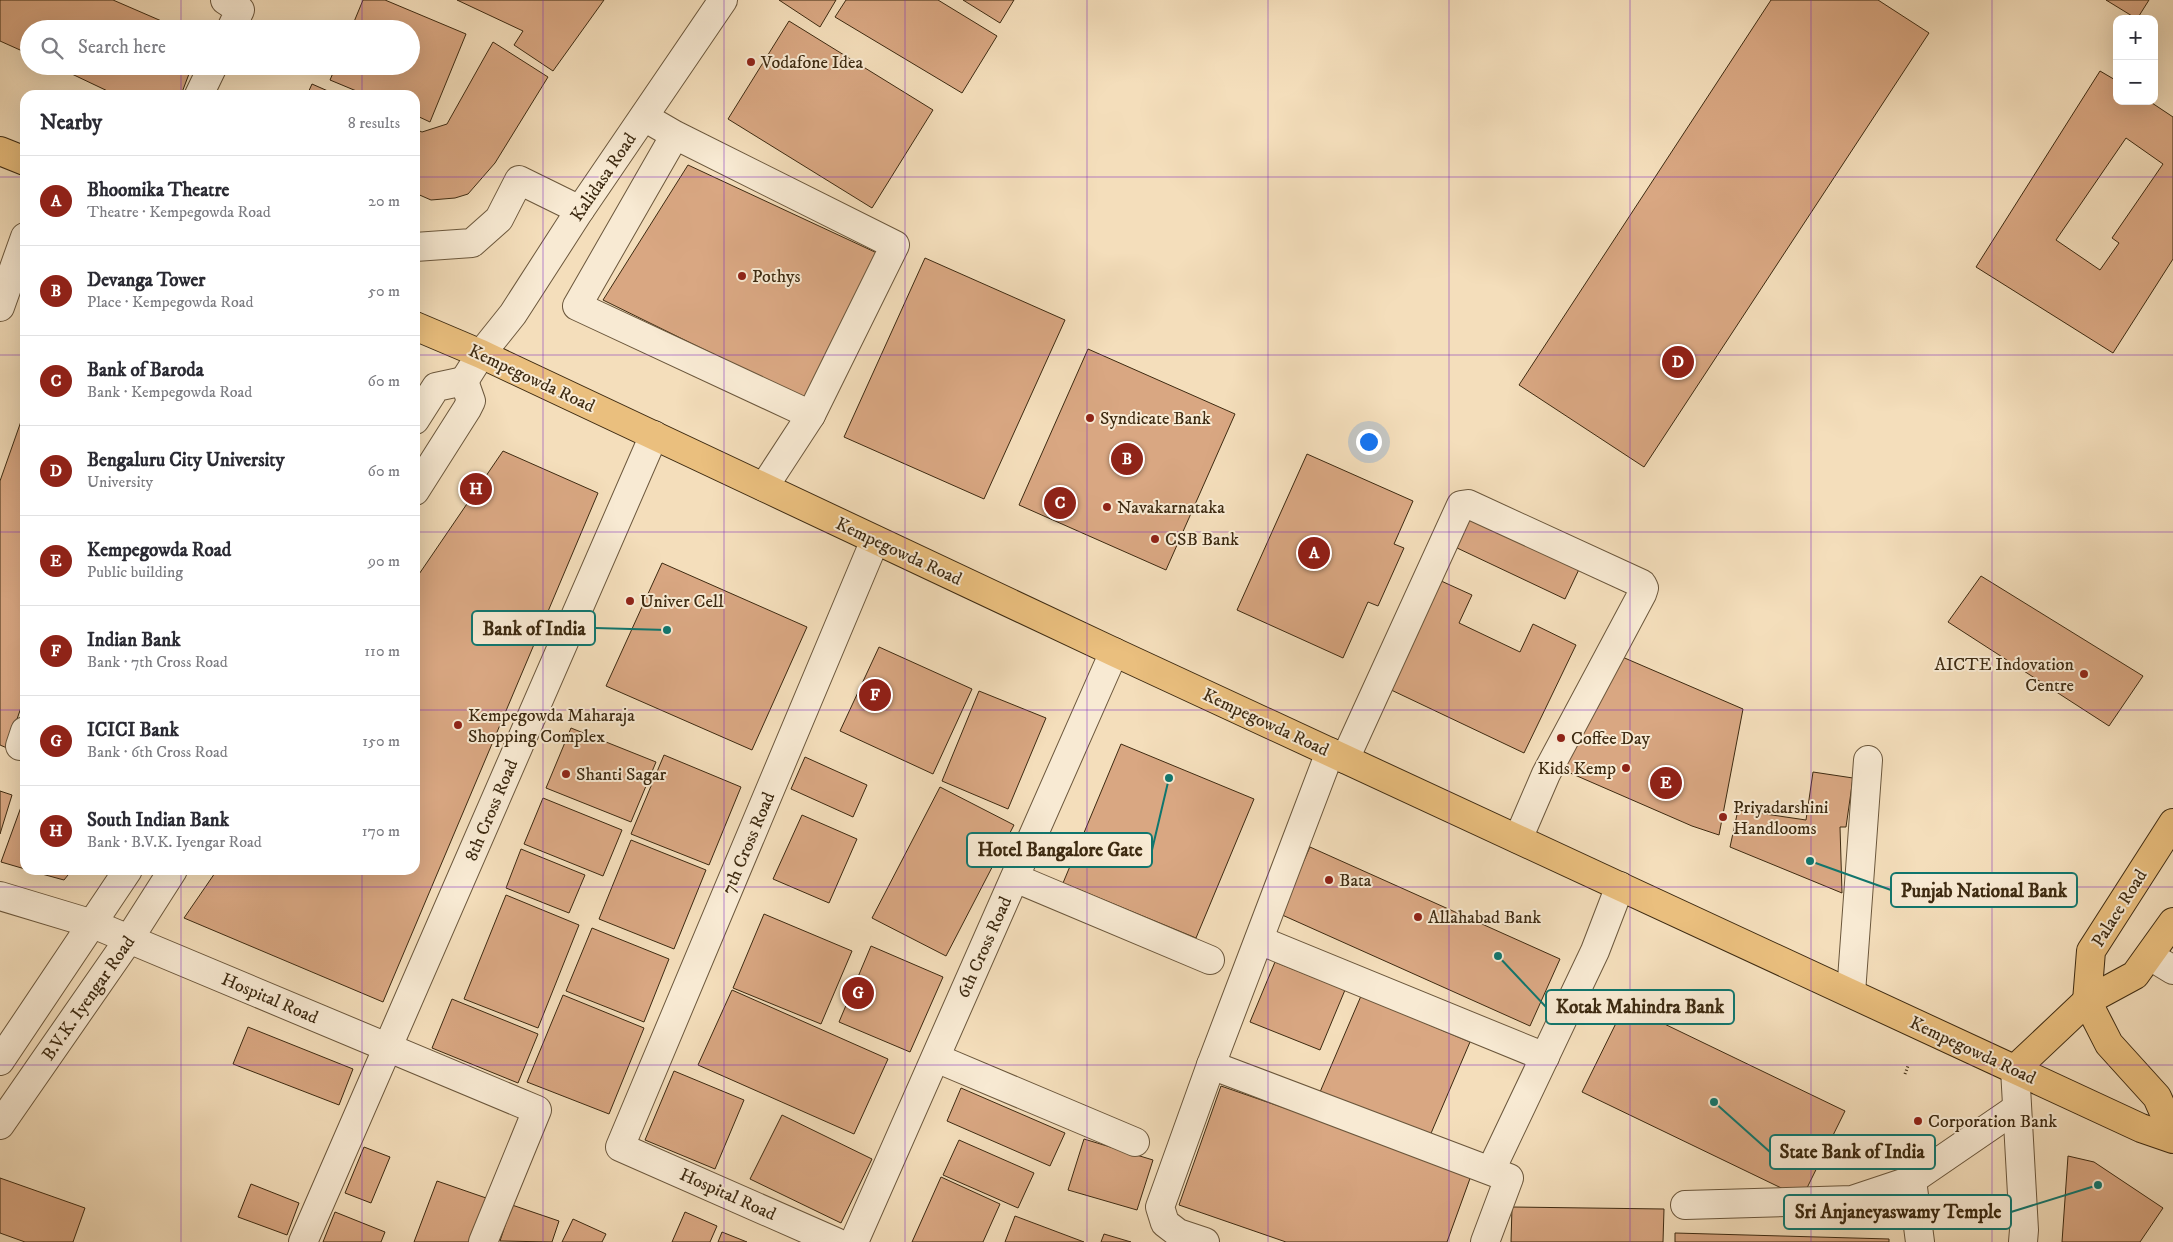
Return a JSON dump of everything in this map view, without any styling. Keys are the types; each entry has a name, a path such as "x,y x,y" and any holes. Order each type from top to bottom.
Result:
{"main road":[{"path":"0,151 20,159"},
{"name":"Kempegowda Road","path":"420,328 481,354 1114,652 2141,1128 2173,1139"},
{"name":"Palace Road","path":"2087,1001 2091,950 2173,823"},
{"path":"2015,1069 2087,1001 2135,975 2173,922"},
{"path":"2087,1001 2109,1044 2157,1098 2173,1133"}],"street":[{"path":"225,0 240,10 235,20"},
{"name":"Kalidasa Road","path":"464,381 481,354 513,314 580,210 723,0"},
{"path":"202,90 209,75"},
{"path":"644,117 895,245 812,415 764,487"},
{"path":"675,134 577,306 812,415"},
{"path":"420,248 472,243 499,219 519,180 580,210"},
{"path":"0,307 20,251"},
{"path":"420,412 436,387 464,381 471,401 420,483"},
{"name":"8th Cross Road","path":"302,1242 654,435"},
{"path":"1205,1242 1178,1232 1165,1224 1160,1206 1259,940 1337,755 1461,505 1468,504 1642,584 1644,588 1546,774 1518,839"},
{"name":"7th Cross Road","path":"620,1147 875,540"},
{"name":"6th Cross Road","path":"854,1242 1114,652"},
{"path":"1851,993 1868,760"},
{"name":"B.V.K. Iyengar Road","path":"0,1061 125,875"},
{"name":"B.V.K. Iyengar Road","path":"0,1125 129,939 170,875"},
{"path":"1015,878 1210,960"},
{"path":"1492,1170 1595,951 1620,886"},
{"name":"Hospital Road","path":"0,896 93,924 537,1110 483,1242"},
{"path":"1259,940 1545,1057"},
{"path":"2150,956 2173,970"},
{"path":"936,1058 1135,1142"},
{"path":"1211,1065 1509,1178 1484,1242"},
{"path":"2015,1069 2024,1230 2023,1242"},
{"path":"1685,1205 1852,1200 1912,1180 2017,1108"},
{"name":"Hospital Road","path":"620,1147 836,1242"},
{"path":"1912,1180 1920,1242"}],"path":[{"path":"1905,1074 1908,1066"}],"building":[{"path":"0,0 113,0 159,20 20,20 20,50 0,41"},
{"path":"363,0 385,0 466,34 430,122 420,117 420,90 354,90 330,80 332,75 420,75 420,20 355,20"},
{"path":"457,0 604,0 553,71 514,45 523,31"},
{"path":"779,0 836,0 820,27"},
{"path":"846,0 938,0 997,36 962,93 835,17"},
{"path":"963,0 1014,0 1000,23"},
{"path":"1771,0 1878,0 1929,33 1644,467 1519,385"},
{"path":"2106,0 2149,0 2140,15 2130,15"},
{"path":"789,21 933,110 872,208 728,119"},
{"path":"493,42 548,77 495,163 468,194 455,198 431,200 420,195 420,131 447,124"},
{"path":"2100,71 2113,79 2113,105 2155,105 2173,117 2173,259 2113,353 1976,267","holes":["2126,138 2163,164 2112,238 2119,243 2100,270 2056,240"]},
{"path":"74,75 189,75 183,90 105,90"},
{"path":"312,84 326,90 309,90"},
{"name":"Pothys","path":"688,165 877,253 805,399 603,300"},
{"path":"925,258 1065,320 984,499 844,437"},
{"path":"1088,349 1235,414 1166,570 1019,505"},
{"path":"20,424 20,710 7,748 0,745 0,481"},
{"name":"Kempegowda Maharaja Shopping Complex","path":"503,451 598,493 383,1002 184,918 214,875 420,875 420,573"},
{"path":"1307,454 1413,501 1394,544 1404,548 1378,606 1368,602 1343,658 1237,610"},
{"path":"1473,511 1582,563 1565,599 1455,547"},
{"path":"662,563 807,627 752,750 606,686"},
{"path":"1981,576 2143,676 2109,726 1948,622"},
{"path":"1439,580 1472,595 1459,623 1520,652 1533,624 1576,645 1524,753 1387,688"},
{"path":"879,647 972,689 933,774 840,731"},
{"path":"1613,653 1743,709 1719,835 1692,826 1561,769"},
{"path":"979,691 1046,718 1008,809 942,781"},
{"path":"571,728 656,762 631,822 546,788"},
{"path":"1121,744 1254,799 1196,938 1063,883"},
{"path":"664,755 741,787 709,865 631,834"},
{"path":"805,757 867,785 853,817 791,789"},
{"path":"1813,772 1853,778 1846,827 1840,827 1842,893 1730,847 1738,810 1806,820"},
{"path":"940,787 1014,825 946,956 872,918"},
{"path":"0,791 12,795 0,834"},
{"path":"543,798 622,830 603,876 524,844"},
{"path":"20,810 20,868 1,862"},
{"path":"802,815 857,839 829,903 773,879"},
{"path":"631,840 706,870 674,949 599,919"},
{"path":"1310,847 1560,959 1530,1026 1280,914"},
{"path":"521,849 585,875 569,913 506,888"},
{"path":"46,875 68,875 64,880"},
{"path":"506,895 579,925 538,1028 464,999"},
{"path":"764,914 852,951 821,1024 733,988"},
{"path":"592,928 669,959 644,1022 566,991"},
{"path":"871,946 943,977 910,1052 839,1022"},
{"path":"1275,962 1345,990 1320,1050 1250,1022"},
{"path":"732,990 888,1059 854,1134 698,1065"},
{"path":"563,995 644,1028 609,1114 527,1082"},
{"path":"1361,996 1470,1042 1429,1138 1320,1092"},
{"path":"452,999 538,1034 518,1083 432,1048"},
{"path":"1625,1005 1845,1111 1802,1198 1582,1092"},
{"path":"248,1027 353,1069 339,1105 233,1064"},
{"path":"674,1071 744,1100 715,1169 645,1140"},
{"path":"1221,1086 1472,1173 1447,1242 1286,1242 1179,1205"},
{"path":"961,1088 1065,1133 1050,1166 947,1121"},
{"path":"782,1115 872,1159 841,1223 750,1179"},
{"path":"1084,1139 1153,1160 1137,1210 1068,1190"},
{"path":"959,1140 1034,1173 1018,1208 943,1175"},
{"path":"364,1147 390,1157 371,1203 345,1193"},
{"path":"2068,1156 2094,1162 2163,1208 2140,1242 2062,1242"},
{"path":"941,1177 1000,1204 983,1242 912,1242"},
{"path":"0,1178 85,1208 73,1242 25,1242 0,1233"},
{"path":"437,1181 489,1199 473,1242 414,1242"},
{"path":"251,1184 299,1203 287,1235 238,1217"},
{"path":"512,1205 559,1221 552,1242 500,1241"},
{"path":"1512,1207 1664,1209 1663,1242 1511,1242"},
{"path":"335,1212 385,1232 381,1242 323,1242"},
{"path":"685,1212 717,1226 710,1242 672,1242"},
{"path":"1015,1216 1084,1242 1005,1242"},
{"path":"573,1219 606,1234 602,1242 562,1242"},
{"path":"722,1232 747,1242 718,1242"},
{"path":"1675,1233 1889,1239 1889,1242 1675,1242"},
{"path":"1104,1234 1131,1242 1101,1242"}],"place":[{"name":"Vodafone Idea","path":"751,62"},
{"name":"Pothys","path":"742,276"},
{"name":"Bengaluru City University","path":"1678,362"},
{"name":"Syndicate Bank","path":"1090,418"},
{"name":"Devanga Tower","path":"1127,459"},
{"name":"South Indian Bank","path":"476,489"},
{"name":"Bank of Baroda","path":"1060,503"},
{"name":"Navakarnataka","path":"1107,507"},
{"name":"CSB Bank","path":"1155,539"},
{"name":"Bhoomika Theatre","path":"1314,553"},
{"name":"Univer Cell","path":"630,601"},
{"name":"Bank of India","path":"667,630"},
{"name":"AICTE Indovation Centre","path":"2084,674"},
{"name":"Indian Bank","path":"875,695"},
{"name":"Kempegowda Maharaja Shopping Complex","path":"458,725"},
{"name":"Coffee Day","path":"1561,738"},
{"name":"Kids Kemp","path":"1626,768"},
{"name":"Shanti Sagar","path":"566,774"},
{"name":"Hotel Bangalore Gate","path":"1169,778"},
{"name":"Kempegowda Road","path":"1666,783"},
{"name":"Priyadarshini Handlooms","path":"1723,817"},
{"name":"Punjab National Bank","path":"1810,861"},
{"name":"Bata","path":"1329,880"},
{"name":"Allahabad Bank","path":"1418,917"},
{"name":"Kotak Mahindra Bank","path":"1498,956"},
{"name":"ICICI Bank","path":"858,993"},
{"name":"State Bank of India","path":"1714,1102"},
{"name":"Corporation Bank","path":"1918,1121"},
{"name":"Sri Anjaneyaswamy Temple","path":"2098,1185"}]}
